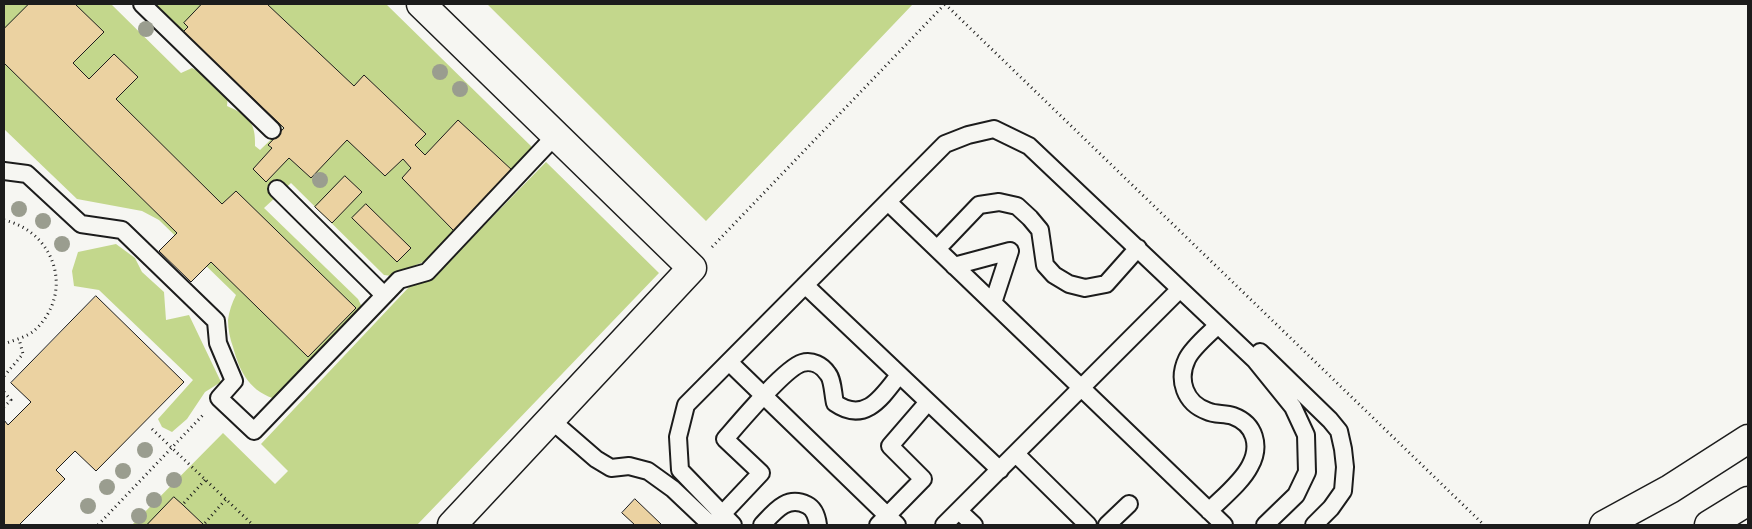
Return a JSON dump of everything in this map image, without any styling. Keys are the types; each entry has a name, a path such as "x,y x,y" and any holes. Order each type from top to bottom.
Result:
{"main road":[{"path":"421,4 692,268 456,524"},
{"path":"1604,525 1670,489 1748,438"},
{"path":"1709,525 1748,501"}],"lane":[{"path":"142,4 272,130"},
{"path":"719,522 680,470 678,437 686,405 945,144 968,135 994,129 1029,146 1180,289 1217,318 1330,420 1339,431 1345,467 1343,491 1331,508 1314,525"},
{"path":"4,171 27,174 81,224 122,230 216,321 218,343 234,381 219,398 254,431 400,280 427,272 556,135"},
{"path":"277,189 384,295"},
{"path":"888,202 1224,525"},
{"path":"937,249 979,205 999,202 1017,206 1030,218 1040,230 1045,265 1054,275 1069,284 1085,288 1106,284 1138,248"},
{"path":"954,266 1010,250 993,303"},
{"path":"805,285 1000,470"},
{"path":"944,525 1180,289"},
{"path":"1209,511 1249,468 1254,457 1256,444 1253,432 1244,422 1232,416 1221,415 1197,407 1187,397 1183,384 1184,369 1188,357 1217,318"},
{"path":"1217,318 1255,360 1293,407 1306,435 1307,472 1296,495 1265,525"},
{"path":"728,362 764,396 887,522 923,479 890,446 928,402"},
{"path":"719,522 761,473 725,439 764,396 795,366 804,362 819,364 830,375 835,403 845,410 863,411 874,403 900,375"},
{"path":"551,420 596,459 611,468 629,466 648,471 719,522"},
{"path":"1016,454 1088,525"},
{"path":"762,525 774,511 788,502 800,502 812,507 818,525"},
{"path":"1107,525 1129,504"},
{"path":"959,511 974,525"}],"path":[{"path":"692,268 945,4 1484,525"},
{"path":"4,220 26,228 41,241 52,258 57,277 55,297 47,316 34,331 4,344"},
{"path":"4,376 24,354 19,339"},
{"path":"4,392 11,400 4,407"},
{"path":"98,525 219,398"},
{"path":"152,429 253,525"},
{"path":"184,503 205,480"},
{"path":"205,523 226,499"}],"green space":[{"path":"4,4 111,4 181,73 192,68 204,74 228,94 227,106 249,120 254,131 255,146 260,150 283,128 153,4 386,4 534,149 431,259 392,276 384,275 291,183 264,208 358,299 363,309 278,400 253,387 239,365 231,341 228,323 230,310 236,295 159,220 142,211 77,199 4,129"},
{"path":"487,4 913,4 706,221"},
{"path":"546,162 659,273 417,525 132,525 223,433 275,484 288,471 261,444 409,287 432,279"},
{"path":"116,244 135,258 142,272 164,292 166,320 189,315 221,382 205,392 187,419 172,432 162,427 158,419 193,380 99,290 74,286 72,271 78,252"}],"building":[{"path":"29,4 75,4 104,32 73,63 89,79 114,54 138,77 116,99 222,204 236,191 356,308 308,357 211,262 191,282 159,251 177,233 4,63 4,29"},
{"path":"202,4 267,4 354,86 364,75 426,134 415,145 425,155 458,120 513,171 454,231 402,178 411,168 403,159 385,176 347,140 311,178 289,158 266,182 253,169 272,148 268,145 284,128 183,32 188,27 184,23"},
{"path":"345,176 362,192 332,223 315,207"},
{"path":"366,204 411,248 397,262 352,218"},
{"path":"96,296 184,382 96,471 75,451 56,470 65,479 19,525 4,525 4,420 8,425 31,402 11,383"},
{"path":"174,497 183,505 204,525 147,525"},
{"path":"635,499 662,525 635,525 622,513"}]}
